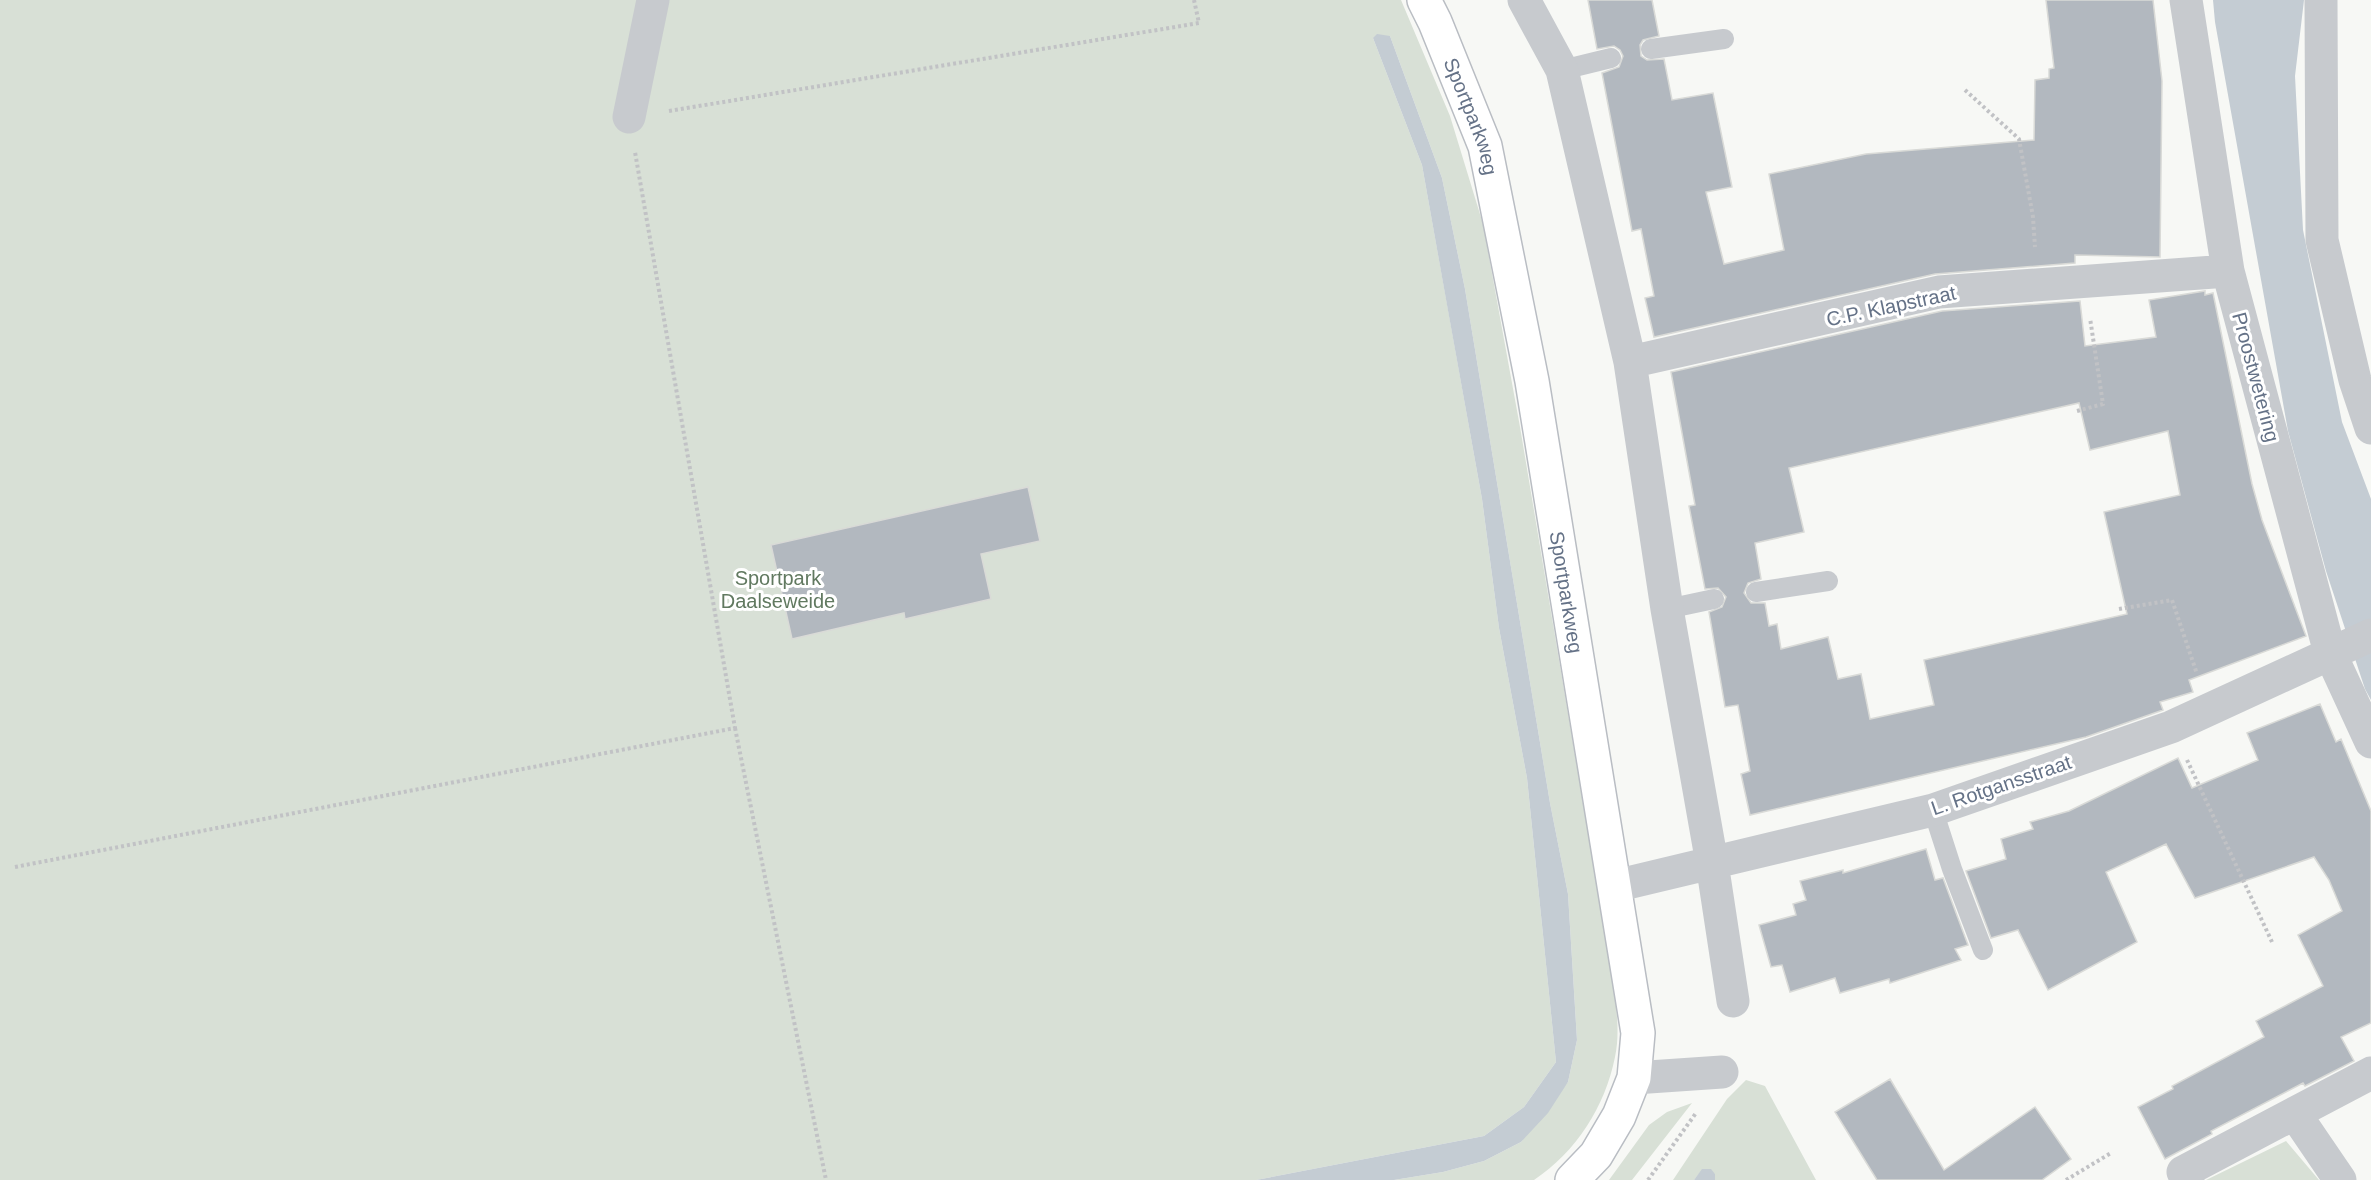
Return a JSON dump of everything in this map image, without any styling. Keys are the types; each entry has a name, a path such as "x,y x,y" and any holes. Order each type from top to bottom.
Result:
{"street":[{"path":"629,117 652,0"},
{"name":"Sportparkweg","path":"1424,0 1485,146 1532,381 1638,1033 1634,1078 1619,1116 1596,1155 1572,1180"},
{"path":"1524,0 1562,70 1630,362 1667,609 1734,1001"},
{"name":"Proostwetering","path":"2186,0 2228,271 2348,645 2371,742"},
{"path":"2321,0 2322,240 2355,380 2371,428"},
{"name":"C.P. Klapstraat","path":"1630,362 1939,292 2228,271"},
{"name":"L. Rotgansstraat","path":"1615,885 1933,810 2171,727 2348,645"},
{"path":"1634,1078 1722,1072"},
{"path":"2188,1180 2183,1172 2371,1073"},
{"path":"2295,1114 2340,1180"}],"lane":[{"path":"1651,49 1724,39"},
{"path":"1562,70 1611,58"},
{"path":"1756,591 1828,581"},
{"path":"1667,609 1714,599"},
{"path":"1933,810 1952,869 1983,950"}],"path":[{"path":"826,1180 735,728 629,117 1199,23 1194,0"},
{"path":"1965,90 2019,139 2033,217 2038,285"},
{"path":"2077,411 2103,404 2085,282"},
{"path":"2119,609 2172,600 2209,710"},
{"path":"2171,727 2272,942"},
{"path":"15,867 735,728"},
{"path":"2066,1180 2110,1153"}],"green space":[{"name":"Sportpark Daalseweide","path":"0,0 1401,0 1450,116 1483,224 1520,427 1611,970 1617,1014 1617,1046 1604,1093 1586,1127 1563,1156 1534,1180 1394,1180 1443,1172 1484,1161 1521,1142 1568,1082 1577,1040 1568,894 1550,803 1465,289 1442,178 1390,36 1373,38 1422,165 1482,499 1499,628 1527,778 1556,1062 1524,1107 1484,1136 1256,1180 0,1180"},
{"path":"1746,1080 1765,1086 1816,1180 1715,1180 1715,1174 1703,1169 1694,1180 1673,1180 1727,1099"},
{"path":"1692,1103 1632,1180 1609,1180 1649,1125 1667,1112"},
{"path":"2286,1141 2319,1180 2206,1180"}],"shaded area":[{"path":"2213,0 2304,0 2295,76 2303,230 2342,422 2371,499 2371,700 2365,689 2326,571 2288,431 2215,22"},
{"path":"1377,34 1390,36 1442,178 1465,289 1550,803 1568,894 1577,1040 1568,1082 1548,1113 1521,1142 1484,1161 1443,1172 1394,1180 1256,1180 1484,1136 1524,1107 1556,1062 1527,778 1499,628 1482,499 1422,165 1373,38"},
{"path":"1702,1169 1711,1169 1715,1174 1715,1180 1694,1180"}],"building":[{"path":"1588,0 1652,0 1659,36 1643,40 1640,45 1641,56 1647,60 1664,59 1672,100 1713,93 1732,187 1706,192 1724,264 1784,250 1769,174 1866,154 2034,140 2035,80 2049,78 2049,69 2054,68 2046,0 2153,0 2162,81 2160,257 2075,255 2075,263 1935,274 1654,337 1645,298 1654,296 1641,229 1632,231 1602,73 1619,67 1623,56 1614,46 1597,49"},
{"path":"2205,291 2205,295 2213,293 2252,484 2262,520 2306,636 2189,680 2193,692 2160,702 2163,710 2086,737 1750,815 1741,774 1750,771 1738,705 1725,707 1709,612 1722,607 1726,597 1718,588 1705,589 1689,506 1695,505 1671,372 1942,311 2080,301 2085,346 2156,337 2149,300","holes":["2079,403 2090,450 2168,431 2180,495 2104,512 2127,614 1924,660 1934,705 1870,719 1861,674 1838,679 1828,637 1781,649 1777,624 1769,626 1765,603 1751,603 1744,593 1748,583 1761,579 1755,543 1804,532 1789,468"]},
{"path":"1028,487 1040,541 981,554 991,599 905,619 904,613 792,639 771,545"},
{"path":"2320,704 2336,742 2341,739 2371,811 2371,1023 2341,1037 2354,1061 2305,1086 2303,1083 2211,1131 2212,1134 2165,1159 2138,1107 2173,1089 2172,1086 2264,1037 2256,1021 2323,986 2298,935 2342,911 2329,880 2314,857 2195,898 2166,844 2106,872 2137,942 2048,990 2018,930 1991,938 1966,871 2006,859 2001,839 2033,829 2030,822 2069,811 2178,758 2192,788 2258,760 2247,733"},
{"path":"1926,849 1935,880 1943,878 1968,945 1955,949 1961,960 1890,983 1889,979 1840,993 1835,978 1790,992 1782,965 1771,967 1759,925 1796,915 1793,904 1806,900 1800,881 1843,870 1843,873"},
{"path":"1890,1079 1944,1170 2035,1107 2071,1159 2042,1180 1877,1180 1835,1112"}]}
